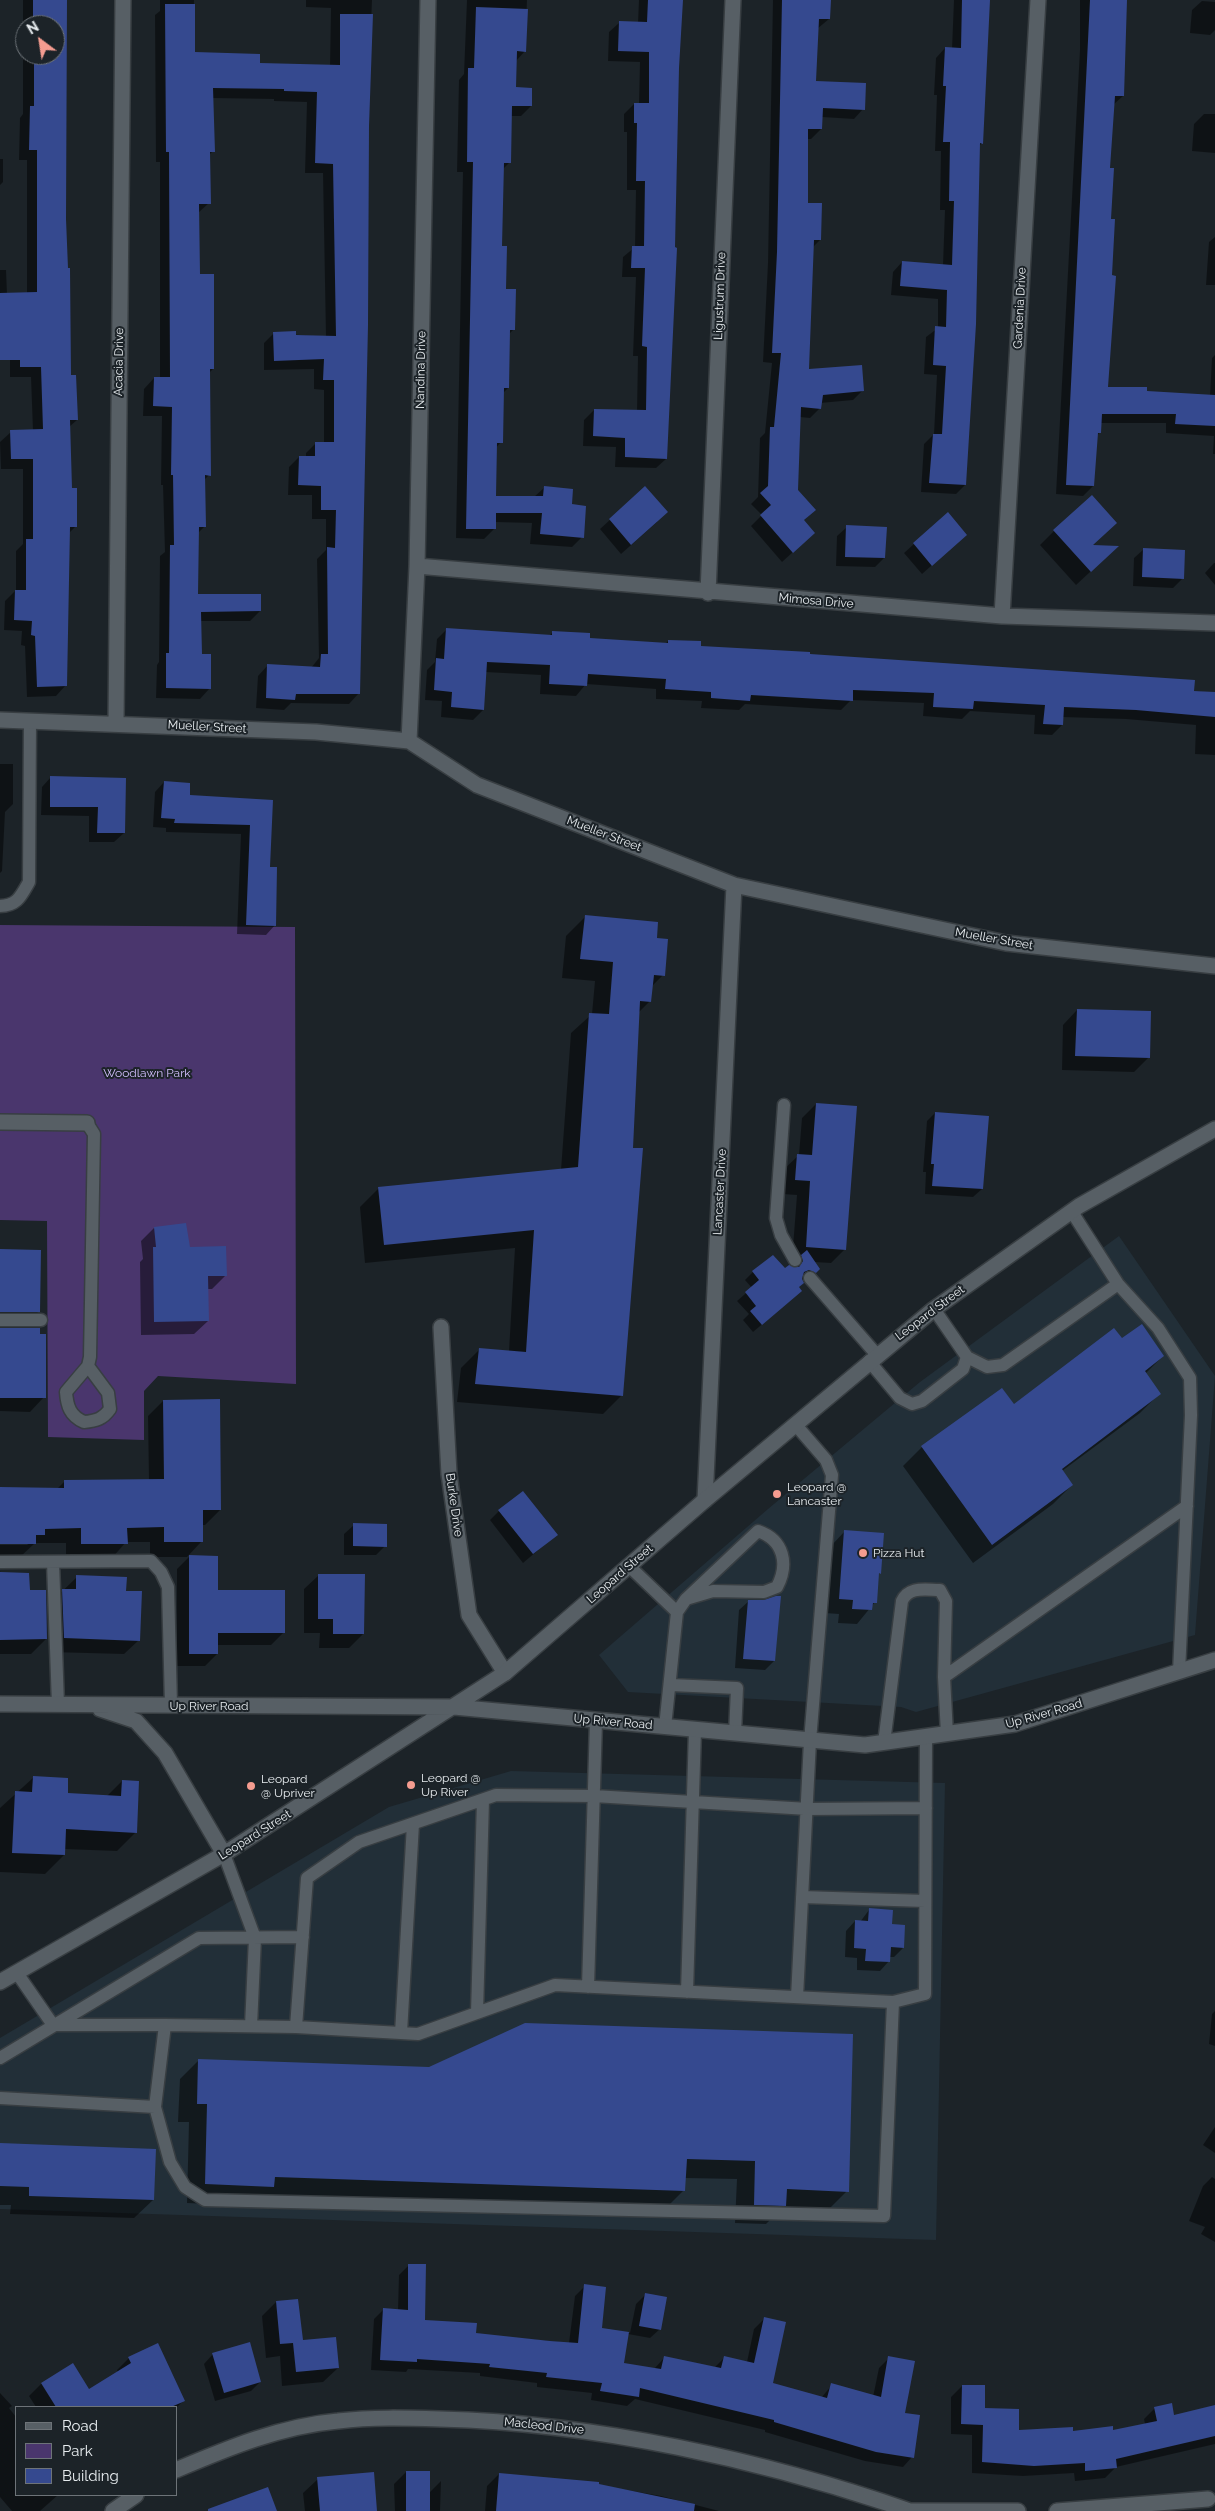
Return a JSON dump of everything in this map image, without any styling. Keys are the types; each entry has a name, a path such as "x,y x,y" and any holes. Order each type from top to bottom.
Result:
{"street":[{"name":"Acacia Drive","path":"116,723 123,0"},
{"name":"Nandina Drive","path":"409,741 417,566 428,0"},
{"name":"Ligustrum Drive","path":"708,593 733,0"},
{"name":"Gardenia Drive","path":"1002,616 1038,0"},
{"name":"Mimosa Drive","path":"417,566 708,593 1002,616 1215,623"},
{"name":"Mueller Street","path":"0,720 316,732 409,741 477,786 734,885 1006,943 1215,966"},
{"name":"Lancaster Drive","path":"706,1500 734,885"},
{"path":"0,1122 86,1123"},
{"name":"Leopard Street","path":"0,1982 224,1854 505,1673 795,1424 934,1309 1072,1212 1215,1129"},
{"name":"Burke Drive","path":"440,1327 449,1474 469,1615 505,1673"},
{"name":"Up River Road","path":"0,1704 454,1707 865,1746 1015,1724 1215,1660"},
{"path":"87,1705 136,1721 142,1727 165,1753 224,1854"},
{"name":"Macleod Drive","path":"178,2469 232,2446 286,2430 338,2421 395,2418 485,2420 577,2429 692,2451 830,2486 910,2511 1018,2511"},
{"path":"113,2511 135,2496"},
{"path":"1057,2511 1211,2498"},
{"path":"1188,2511 1211,2498"}],"lane":[{"path":"0,906 11,906 20,899 29,882 30,720"},
{"path":"784,1105 776,1218 781,1234 795,1260"},
{"path":"86,1123 94,1134 90,1357 88,1366"},
{"path":"1072,1212 1118,1284 1158,1328 1190,1378 1192,1415 1178,1672"},
{"path":"810,1278 873,1358 900,1398 912,1404 922,1401 963,1369 967,1357"},
{"path":"934,1309 967,1357 987,1367 1003,1365 1118,1284"},
{"path":"0,1320 40,1320"},
{"path":"795,1424 826,1460 832,1475 810,1740 798,1997"},
{"path":"944,1677 1187,1506"},
{"path":"665,1727 671,1685 677,1612 686,1599 758,1531 770,1536 782,1552 782,1577 777,1587 764,1592 712,1591 686,1599"},
{"path":"0,1562 151,1561 161,1572 168,1586 172,1705"},
{"path":"53,1562 58,1705"},
{"path":"629,1566 677,1612"},
{"path":"884,1743 902,1601 905,1594 912,1590 940,1590 946,1601 944,1677 947,1734"},
{"path":"671,1685 737,1688 735,1734"},
{"path":"588,1986 596,1720"},
{"path":"687,1992 695,1730"},
{"path":"53,2025 296,2027 418,2034 555,1985 893,2002 925,1994 926,1737"},
{"path":"296,2027 307,1878 359,1842 496,1796 594,1796 808,1809 926,1808"},
{"path":"477,2012 483,1800"},
{"path":"401,2033 413,1824"},
{"path":"224,1854 255,1938 251,2026"},
{"path":"802,1897 925,1901"},
{"path":"0,2058 199,1938 303,1937"},
{"path":"17,1972 53,2025"},
{"path":"165,2026 155,2107 170,2162 185,2187 205,2200 884,2216 893,2002"},
{"path":"0,2098 155,2107"}],"shaded area":[{"path":"1119,1236 1215,1376 1195,1635 916,1712 901,1707 628,1692 599,1655 768,1509 920,1382"},
{"path":"511,1771 945,1783 936,2240 0,2209 0,2038 389,1807"}],"green space":[{"name":"Woodlawn Park","path":"0,925 295,927 296,1384 158,1376 144,1391 144,1440 48,1437 47,1221 0,1220"}],"building":[{"path":"33,0 67,0 66,219 68,268 70,268 71,375 76,375 78,420 70,420 72,488 77,488 77,527 70,527 67,686 37,687 35,636 31,635 32,621 14,620 15,590 26,590 26,539 33,539 33,459 11,459 10,430 43,429 41,367 20,367 20,360 0,360 0,293 37,292 37,150 29,150 30,106 34,106 34,65 65,65 65,15 33,15"},
{"path":"648,0 683,0 679,68 675,247 677,248 667,459 625,457 625,438 593,436 594,409 646,410 647,347 642,346 645,268 631,268 632,246 644,246 645,181 636,181 637,123 634,123 634,103 649,103 649,52 618,51 619,21 647,22"},
{"path":"782,0 831,0 830,19 819,19 816,81 866,83 865,110 823,108 822,129 808,129 808,203 822,203 821,240 814,240 809,369 862,365 864,391 823,395 821,409 801,407 798,490 816,510 804,520 815,533 793,553 760,515 771,505 760,493 768,486 770,427 774,427 781,353 772,353 777,252"},
{"path":"962,0 990,0 983,144 980,143 976,324 966,485 929,483 933,434 942,434 946,366 933,365 935,326 946,327 947,290 900,286 902,261 952,265 954,201 949,201 950,142 943,142 946,86 943,86 945,47 961,48"},
{"path":"1090,0 1127,0 1124,96 1115,96 1110,168 1114,168 1111,219 1115,219 1112,275 1116,276 1108,387 1147,387 1147,391 1215,395 1215,426 1175,424 1176,414 1102,414 1101,433 1098,433 1094,486 1066,485"},
{"path":"165,4 195,4 195,52 260,54 260,63 340,65 340,14 373,14 369,126 368,325 360,694 296,694 295,700 266,698 267,664 320,667 321,654 328,654 327,547 335,548 336,510 321,510 321,486 298,485 299,456 315,456 315,442 334,442 334,380 323,380 324,359 274,361 273,332 296,331 296,335 336,336 333,164 315,163 317,92 284,91 284,89 213,88 215,152 210,152 211,204 199,204 200,274 214,274 214,369 210,369 211,476 205,475 206,527 199,527 198,594 261,594 261,611 201,612 202,654 211,654 211,689 166,688 166,653 169,653 170,545 174,545 173,475 171,475 172,407 153,406 154,377 170,377 169,152 166,152"},
{"path":"476,7 528,9 526,52 517,51 516,87 532,88 532,106 512,106 511,163 504,163 502,246 507,246 506,289 516,289 515,330 510,330 509,388 504,388 503,443 497,443 496,496 543,496 544,486 573,489 572,504 586,506 584,538 540,534 542,513 496,513 496,529 466,529 473,162 467,162 468,68 474,68"},
{"path":"645,486 668,512 631,545 609,519"},
{"path":"1092,495 1117,523 1093,545 1119,546 1091,572 1053,530"},
{"path":"948,512 967,535 932,566 913,543"},
{"path":"846,525 887,527 885,558 845,557"},
{"path":"1143,548 1185,550 1184,579 1142,577"},
{"path":"446,628 552,635 552,631 590,633 590,638 668,643 668,640 701,641 701,646 1195,680 1194,691 1215,692 1215,717 1136,710 1064,707 1063,725 1043,724 1045,705 974,701 973,709 933,707 934,693 853,690 853,701 751,695 750,701 711,698 711,692 665,689 666,679 588,674 587,686 549,684 550,665 487,662 484,710 451,707 452,692 434,690 436,658 444,659"},
{"path":"50,776 126,778 125,833 97,833 98,807 50,807"},
{"path":"164,781 190,783 190,795 273,800 270,867 277,867 276,926 246,925 250,825 174,823 175,819 161,818"},
{"path":"585,915 658,922 657,938 668,939 665,976 654,975 651,1002 640,1001 633,1148 643,1148 623,1396 475,1384 479,1348 526,1352 534,1230 384,1245 378,1187 578,1167 589,1013 609,1014 613,962 580,959"},
{"path":"1077,1009 1151,1011 1150,1058 1075,1056"},
{"path":"816,1103 857,1106 846,1250 806,1247 810,1181 795,1180 797,1154 812,1155"},
{"path":"935,1112 989,1116 983,1189 932,1186 934,1164 931,1164"},
{"path":"186,1223 190,1247 226,1246 227,1276 208,1276 209,1321 154,1322 153,1247 156,1247 154,1227"},
{"path":"0,1249 41,1250 40,1312 0,1312"},
{"path":"807,1250 820,1269 816,1273 809,1270 804,1272 802,1279 804,1283 799,1287 802,1291 762,1325 750,1311 756,1306 745,1292 759,1280 752,1271 773,1255 785,1268 789,1265 799,1267 803,1261 801,1255"},
{"path":"1142,1324 1164,1356 1145,1371 1161,1394 1062,1469 1073,1485 992,1545 921,1446 1002,1388 1014,1404 1114,1328 1122,1338"},
{"path":"0,1328 40,1328 40,1334 46,1334 46,1398 0,1398"},
{"path":"220,1399 221,1510 203,1510 203,1542 164,1542 164,1527 127,1528 128,1544 81,1544 81,1528 45,1529 45,1535 36,1535 36,1544 0,1544 0,1487 64,1488 64,1480 164,1479 163,1400"},
{"path":"523,1491 558,1535 533,1554 498,1510"},
{"path":"353,1523 387,1524 387,1547 353,1546"},
{"name":"Pizza Hut","path":"844,1530 884,1533 877,1603 873,1603 872,1610 852,1609 853,1600 839,1599"},
{"path":"189,1555 218,1556 218,1590 285,1590 285,1633 218,1633 218,1654 189,1654"},
{"path":"0,1572 29,1573 30,1590 46,1590 47,1639 0,1640"},
{"path":"318,1574 365,1574 364,1634 333,1634 333,1619 318,1619"},
{"path":"76,1575 127,1577 126,1591 142,1591 140,1641 64,1638 62,1589 76,1589"},
{"path":"781,1596 775,1661 743,1659 748,1600 764,1600"},
{"path":"33,1776 68,1778 68,1793 121,1796 122,1780 139,1781 137,1833 66,1829 65,1855 12,1853 15,1791 32,1792"},
{"path":"869,1908 893,1910 892,1924 905,1925 904,1948 891,1947 890,1962 865,1961 866,1949 854,1948 855,1920 868,1921"},
{"path":"525,2023 853,2034 849,2192 787,2189 786,2206 754,2205 755,2161 687,2159 685,2191 275,2177 274,2187 205,2184 207,2104 197,2104 198,2059 429,2067"},
{"path":"0,2143 156,2149 154,2200 29,2196 29,2187 0,2186"},
{"path":"408,2264 426,2264 425,2320 477,2323 476,2333 578,2343 584,2284 606,2287 602,2328 629,2332 624,2363 661,2369 664,2356 721,2368 724,2356 754,2363 764,2317 786,2322 773,2383 827,2398 831,2383 881,2397 888,2356 915,2361 905,2413 920,2415 914,2458 876,2452 774,2422 774,2420 640,2388 639,2397 600,2391 602,2383 546,2377 547,2373 489,2367 490,2364 417,2359 417,2362 380,2360 383,2308 408,2310"},
{"path":"645,2293 667,2297 661,2330 639,2326"},
{"path":"298,2299 303,2340 336,2337 339,2368 296,2372 293,2343 280,2344 276,2301"},
{"path":"250,2342 261,2382 224,2393 212,2353"},
{"path":"158,2343 185,2401 173,2406 55,2406 41,2383 73,2363 89,2389 131,2363 128,2357"},
{"path":"962,2385 985,2385 985,2408 1019,2409 1019,2430 1073,2427 1073,2431 1113,2426 1113,2430 1157,2421 1154,2407 1172,2403 1174,2415 1215,2405 1215,2436 1116,2459 1117,2468 1085,2471 1085,2463 1034,2466 982,2462 983,2425 961,2424"},
{"path":"406,2471 430,2471 430,2511 406,2511"},
{"path":"374,2472 377,2511 320,2511 317,2477"},
{"path":"499,2473 599,2482 599,2484 695,2504 694,2511 496,2511"},
{"path":"268,2487 277,2511 208,2511 208,2509"}],"place":[{"name":"Leopard @ Lancaster","path":"777,1494"},
{"name":"Pizza Hut","path":"863,1553"},
{"name":"Leopard @ Up River","path":"411,1785"},
{"name":"Leopard @ Upriver","path":"251,1786"}]}
